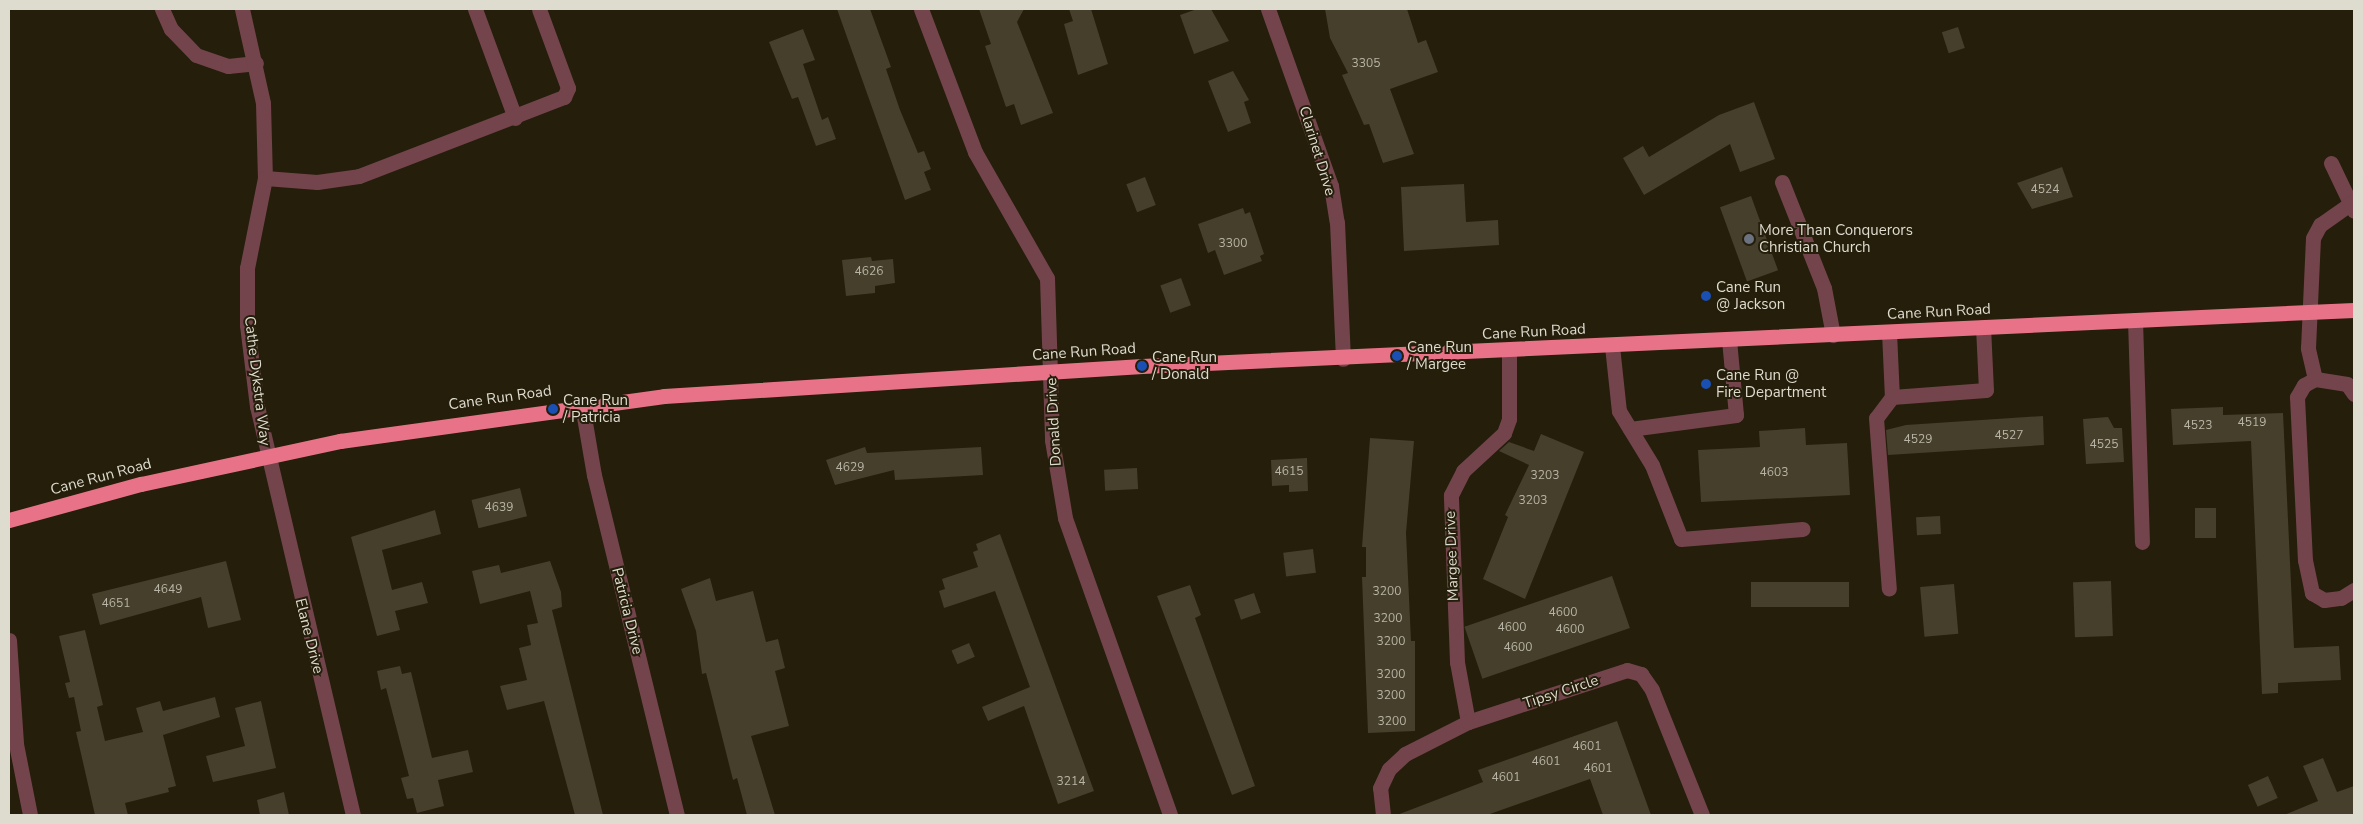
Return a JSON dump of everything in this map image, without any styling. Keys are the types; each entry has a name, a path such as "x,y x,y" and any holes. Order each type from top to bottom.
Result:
{"highway":[{"name":"Cane Run Road","path":"9,520 141,484 267,456 387,433 582,405 801,385 2354,310"}],"street":[{"path":"162,9 171,29 196,55 228,66 256,63"},
{"name":"Cathe Dykstra Way","path":"242,9 256,63 263,103 265,178 247,268 247,326 267,456"},
{"path":"475,9 515,118"},
{"path":"265,178 317,182 359,176 515,118 564,97 568,88 539,9"},
{"name":"Donald Drive","path":"921,9 975,152 1044,268 1050,294 1054,458 1065,518 1170,815"},
{"name":"Clarinet Drive","path":"1268,9 1331,186 1343,359"},
{"path":"2315,379 2308,348 2313,238 2320,225 2353,207 2331,162"},
{"path":"1782,182 1824,288 1833,335"},
{"path":"2135,320 2142,542"},
{"path":"1892,397 1986,390 1983,327"},
{"path":"1889,332 1892,397 1876,418 1889,589"},
{"path":"1630,428 1736,415 1729,340"},
{"path":"1612,346 1618,411 1652,465 1681,539 1803,529"},
{"name":"Margee Drive","path":"1468,722 1457,662 1451,495 1463,471 1504,433 1509,419 1510,351"},
{"path":"2354,394 2347,384 2315,379 2304,385 2297,397 2307,576 2312,593 2324,600 2341,598 2354,590"},
{"name":"Patricia Drive","path":"582,405 677,815"},
{"name":"Elane Drive","path":"267,456 353,815"},
{"path":"9,640 16,744 30,815"},
{"name":"Tipsy Circle","path":"1383,815 1380,788 1389,769 1405,754 1468,722 1627,670 1641,674 1652,690 1702,815"}],"building":[{"path":"837,9 870,9 891,67 886,69 900,110 918,153 924,151 931,169 924,172 931,190 905,200"},
{"path":"979,9 1024,9 1017,22 1053,113 1021,125 1014,104 1006,107 985,46 991,44"},
{"path":"1069,9 1091,9 1108,64 1078,75 1064,24 1073,21"},
{"path":"1197,9 1211,9 1229,41 1194,54 1180,15"},
{"path":"1325,9 1407,9 1418,43 1426,40 1438,72 1390,89 1414,154 1383,163 1369,124 1364,125 1342,75 1348,73 1330,38"},
{"path":"1958,27 1965,48 1949,53 1942,32"},
{"path":"803,29 815,60 803,64 822,120 828,117 836,139 816,146 798,97 792,99 769,42"},
{"path":"1233,71 1249,100 1244,102 1251,123 1228,132 1208,81"},
{"path":"1754,102 1775,159 1740,172 1730,144 1644,195 1623,158 1643,146 1649,157 1719,115"},
{"path":"2062,167 2073,197 2032,209 2017,183"},
{"path":"1145,177 1156,205 1137,212 1126,184"},
{"path":"1464,184 1466,222 1498,220 1499,245 1404,251 1401,187"},
{"name":"More Than Conquerors Christian Church","path":"1751,196 1778,270 1747,282 1720,207"},
{"path":"1243,208 1245,214 1250,212 1264,254 1260,256 1262,261 1224,275 1215,250 1208,253 1198,224"},
{"path":"871,257 872,261 893,259 895,283 875,286 875,293 846,296 842,260"},
{"path":"1181,278 1191,305 1170,313 1160,286"},
{"path":"2223,407 2223,415 2283,413 2294,648 2339,646 2341,680 2278,683 2278,693 2262,694 2251,441 2173,445 2171,409"},
{"path":"2043,416 2044,445 1888,455 1886,430 1906,425"},
{"path":"2108,417 2114,428 2122,428 2124,462 2086,464 2083,419"},
{"path":"1805,428 1806,445 1847,443 1850,495 1701,502 1698,450 1760,447 1759,431"},
{"path":"1541,434 1584,452 1525,599 1483,579 1508,517 1505,515 1529,465 1499,451 1509,442 1534,451"},
{"path":"1370,438 1414,441 1406,533 1411,641 1415,641 1415,731 1368,733 1362,577 1366,577 1366,547 1362,547"},
{"path":"865,447 867,453 981,447 983,475 895,480 894,470 835,485 826,460"},
{"path":"1307,458 1308,491 1289,492 1289,485 1272,486 1271,460"},
{"path":"1137,468 1138,489 1105,491 1104,470"},
{"path":"520,488 527,516 479,528 471,500"},
{"path":"2195,508 2216,508 2216,538 2195,538"},
{"path":"435,510 441,534 382,550 392,590 422,582 428,603 395,611 400,630 377,636 351,537"},
{"path":"1940,516 1941,534 1917,535 1916,517"},
{"path":"1000,534 1094,791 1058,804 1024,706 988,721 982,707 1030,687 995,591 944,608 939,591 945,589 942,579 978,567 973,552 978,550 976,544"},
{"path":"1313,549 1316,573 1286,576 1283,553"},
{"path":"226,561 241,620 208,628 201,597 100,625 92,594"},
{"path":"550,561 561,592 562,607 552,610 603,815 575,815 544,701 507,710 500,686 527,680 519,648 531,645 527,625 538,623 530,591 480,604 472,571 499,565 501,573"},
{"path":"1612,576 1630,628 1482,679 1464,627"},
{"path":"710,578 716,601 753,591 766,642 778,639 785,668 775,671 789,726 751,736 775,815 747,815 737,778 733,780 706,673 702,674 696,631 681,589"},
{"path":"2111,581 2113,636 2075,637 2073,582"},
{"path":"1751,582 1849,582 1849,607 1751,607"},
{"path":"1954,584 1958,634 1924,637 1920,587"},
{"path":"1190,585 1201,615 1195,618 1255,786 1232,795 1157,596"},
{"path":"1254,593 1261,613 1241,620 1234,600"},
{"path":"85,630 103,705 97,707 105,741 143,732 136,708 160,701 163,711 215,697 220,717 163,735 176,786 168,788 169,792 125,803 128,815 95,815 76,732 81,731 74,697 69,698 65,683 70,682 59,636"},
{"path":"969,643 975,657 957,664 952,650"},
{"path":"400,666 402,674 411,672 432,758 468,750 473,772 438,780 444,806 417,813 413,798 407,799 401,778 409,776 386,688 381,690 377,671"},
{"path":"261,701 276,768 213,782 206,756 245,746 235,708"},
{"path":"1617,721 1651,815 1603,815 1590,779 1487,815 1397,815 1483,782 1478,770"},
{"path":"2323,758 2337,792 2354,786 2354,815 2284,815 2318,801 2303,766"},
{"path":"2268,776 2278,798 2258,807 2248,785"},
{"path":"284,792 289,815 260,815 257,800"}],"place":[{"name":"More Than Conquerors Christian Church","path":"1749,239"},
{"name":"Cane Run @ Jackson","path":"1706,296"},
{"name":"Cane Run / Margee","path":"1397,356"},
{"name":"Cane Run / Donald","path":"1142,366"},
{"name":"Cane Run @ Fire Department","path":"1706,384"},
{"name":"Cane Run / Patricia","path":"553,409"}]}
